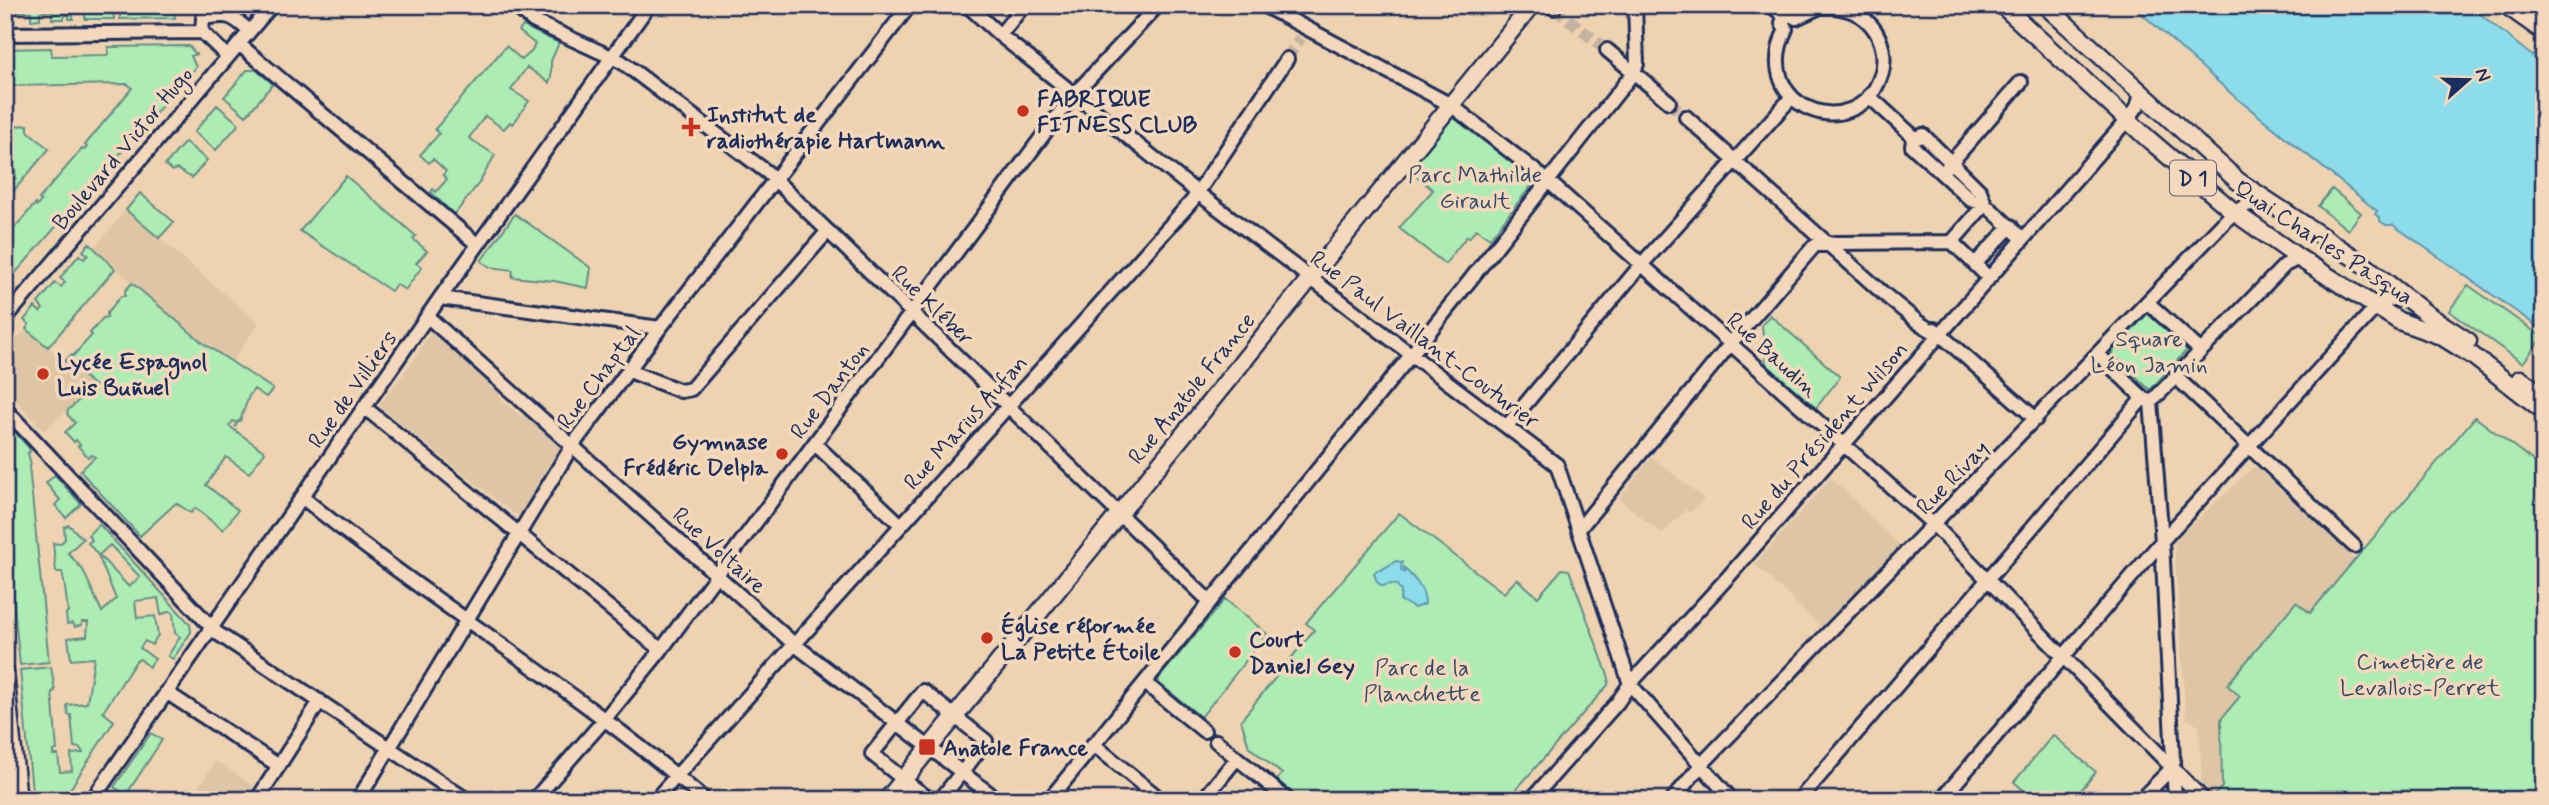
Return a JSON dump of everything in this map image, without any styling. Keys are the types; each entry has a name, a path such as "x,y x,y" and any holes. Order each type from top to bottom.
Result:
{"main road":[{"name":"Rue Anatole France","path":"887,800 1532,5"},
{"name":"Quai Charles Pasqua","path":"2045,5 2238,181 2359,261 2544,396"},
{"path":"2506,5 2528,9 2541,24"},
{"name":"Quai Charles Pasqua","path":"2000,7 2234,212 2299,258 2399,321 2441,336 2473,356 2544,411"},
{"name":"D 1","path":"2399,321 2478,371 2544,424"},
{"path":"5,672 18,800"}],"street":[{"name":"Boulevard Victor Hugo","path":"5,318 272,5"},
{"name":"Rue Kléber","path":"514,5 533,21 613,56 775,180 1209,601"},
{"name":"Rue de Villiers","path":"92,800 440,298 649,5"},
{"name":"Rue Chaptal","path":"358,800 572,446 910,5"},
{"name":"Rue Paul Vaillant-Couturier","path":"967,5 1000,36 1198,193 1557,465 1630,684 1732,800"},
{"path":"1000,36 1024,5"},
{"name":"Rue Danton","path":"534,800 661,650 1074,94 1158,5"},
{"name":"Rue Baudin","path":"1263,5 1303,34 1451,105 1548,181 1934,525 2204,800"},
{"path":"1049,800 1093,744 1147,685 1209,601 1411,355 1634,72 1637,64 1635,5"},
{"path":"1770,5 1789,21"},
{"path":"1820,7 1839,7 1857,14 1872,26 1881,43 1884,62 1880,80 1870,96 1854,108 1828,113 1811,110 1792,97 1781,79 1777,62 1779,44 1789,21 1820,7"},
{"path":"202,32 204,12 235,18 249,32"},
{"path":"5,34 202,32 227,56"},
{"path":"239,44 478,246"},
{"path":"1606,50 1669,102"},
{"name":"Rue Marius Aufan","path":"655,800 1198,193 1287,59"},
{"path":"1947,167 2021,82"},
{"name":"Rue du Président Wilson","path":"1531,800 2128,119 2137,107 2141,92"},
{"path":"1870,96 1915,138 1923,135 1971,200 1985,204 2023,239"},
{"path":"1507,426 1642,265 1792,97"},
{"path":"1686,117 1831,243 1924,317 1939,335 2036,419"},
{"path":"1952,242 1985,204"},
{"path":"2234,212 2249,204 2272,205"},
{"name":"Rue Rivay","path":"1672,800 1702,764 2234,212"},
{"path":"1975,264 2011,226"},
{"path":"629,371 681,391 691,389 827,232"},
{"path":"1579,528 1815,245 1952,242 1989,277"},
{"path":"1831,243 1885,295 1919,323 1939,335"},
{"path":"1799,800 1987,579 2147,400 2176,377 2285,265 2299,258"},
{"path":"1941,800 2246,446 2377,306 2387,300 2405,297"},
{"path":"440,298 660,328"},
{"path":"2147,302 2201,351"},
{"name":"Rue Voltaire","path":"428,316 794,644 998,800"},
{"path":"2098,354 2147,400 2162,541 2175,800"},
{"path":"2176,377 2354,546"},
{"path":"364,407 661,650"},
{"path":"5,409 211,627 390,748 448,794 467,800"},
{"path":"815,444 900,524"},
{"path":"302,497 604,720 677,775 705,800"},
{"path":"1147,685 1204,731"},
{"path":"898,775 872,754 923,691 986,741 967,766"},
{"path":"166,692 279,766"},
{"path":"257,800 320,701"},
{"path":"1216,741 1288,800"},
{"path":"1093,744 1161,800"},
{"path":"1203,800 1237,758"},
{"path":"2141,799 2173,767"},
{"path":"940,800 958,777"},
{"path":"910,785 931,800"}],"shaded area":[{"path":"126,210 259,323 232,362 203,343 93,249"},
{"name":"Lycée Espagnol Luis Buñuel","path":"26,329 95,386 44,431 5,388 5,353"},
{"path":"434,333 501,393 499,397 521,417 524,414 561,448 522,516 513,513 381,408 380,404 430,334"},
{"path":"1652,457 1704,499 1690,513 1686,510 1662,534 1619,499"},
{"path":"2255,466 2355,560 2310,613 2297,602 2227,684 2240,696 2221,719 2222,788 2213,796 2202,785 2199,725 2186,718 2174,541"},
{"path":"1831,478 1900,546 1822,628 1755,564"},
{"path":"216,761 258,789 251,800 190,800"}],"green space":[{"path":"5,5 112,5 114,19 85,19 85,11 73,11 73,19 65,15 64,19 52,19 52,11 40,12 40,19 31,20 31,12 13,12 14,20 5,20"},
{"path":"120,5 188,5 174,10 175,18 120,19"},
{"path":"523,26 559,43 551,61 551,78 549,83 527,67 511,90 529,101 513,124 510,122 504,129 485,116 469,138 495,155 479,183 454,215 431,192 433,189 436,192 447,179 443,175 446,171 433,159 429,163 420,155 439,134 435,129 506,46 522,60 532,51 535,44 519,31"},
{"path":"189,46 196,54 191,56 196,67 5,285 5,228 11,232 35,204 37,206 41,201 39,199 82,149 87,147 85,145 132,88 128,84 6,86 5,49 51,48 52,56 106,55 109,54 108,47"},
{"path":"247,70 256,70 273,84 246,116 224,97"},
{"path":"217,105 239,124 216,150 194,132"},
{"name":"Parc Mathilde Girault","path":"1454,118 1530,177 1531,186 1490,238 1476,229 1445,264 1399,228 1433,190 1409,170 1450,119"},
{"path":"28,125 28,131 49,149 11,194 5,194 5,180 16,178 11,131 16,130 16,126"},
{"path":"185,142 207,160 192,178 177,169 172,171 165,165"},
{"path":"346,176 416,236 413,239 427,251 416,263 422,267 405,290 396,284 391,291 300,231"},
{"path":"2332,189 2361,213 2348,230 2318,206"},
{"path":"140,193 174,222 159,238 126,210"},
{"path":"515,214 591,268 588,288 512,277 513,270 490,267 481,261"},
{"path":"89,243 115,269 48,347 26,329 29,324 24,320 35,307 40,312 43,309 38,303 55,283 61,287 65,282 60,278 79,255 84,259 88,255 83,251"},
{"path":"132,283 203,343 273,389 266,397 254,389 240,421 235,427 236,423 233,421 229,426 265,452 249,473 226,457 206,485 238,510 223,530 195,508 191,513 176,503 140,536 80,471 95,457 88,457 76,440 74,442 65,432 75,423 67,414 68,410 95,386 65,361 92,335 90,333 107,317 107,313 121,296 125,296 125,291"},
{"path":"2468,285 2542,337 2523,363 2449,311"},
{"name":"Square Léon Jamin","path":"2148,313 2187,350 2150,390 2111,353"},
{"path":"1770,315 1840,377 1816,408 1766,364 1762,325"},
{"name":"Cimetière de Levallois-Perret","path":"2475,417 2544,469 2544,800 2216,800 2213,796 2222,787 2221,719 2240,696 2227,685 2296,602 2310,613"},
{"path":"5,421 30,452 29,466 49,662 20,665 5,519"},
{"path":"55,475 81,504 66,518 55,505 60,500 46,483"},
{"name":"Parc de la Planchette","path":"1399,513 1504,593 1517,579 1538,597 1562,569 1569,570 1609,678 1608,685 1507,800 1301,800 1277,780 1282,774 1249,747 1241,720 1314,630 1306,623"},
{"path":"99,524 190,624 191,632 173,659 168,656 180,637 175,633 173,613 170,611 161,615 158,598 135,601 137,618 155,616 158,635 152,645 145,641 140,648 155,659 149,667 140,659 136,661 103,712 114,721 63,800 33,800 20,670 51,667 55,691 52,692 57,750 53,751 53,755 58,755 60,772 72,771 71,754 83,753 80,748 74,747 71,715 68,715 67,705 87,703 94,658 71,660 68,638 87,636 88,622 82,622 82,625 75,627 73,623 67,624 64,579 62,572 56,572 53,543 60,544 65,539 64,527 69,525 83,539 68,553 83,570 102,612 116,599 98,555 88,543 92,540 88,535","holes":["110,545 140,577 129,587 99,555"]},
{"path":"1225,599 1267,634 1201,717 1159,683 1159,678"},
{"path":"151,733 162,740 126,795 114,787"},
{"path":"2053,735 2096,772 2073,800 2035,800 2014,782"}],"water":[{"path":"2132,5 2469,5 2532,56 2534,54 2544,61 2544,331 2393,225 2380,221 2375,214 2377,211 2234,96"},
{"path":"1396,561 1402,562 1401,571 1404,572 1404,568 1419,584 1425,604 1414,608 1400,600 1401,592 1397,585 1382,586 1377,582 1374,573"}],"tunnel":[{"path":"1554,8 1607,50"},
{"path":"1287,59 1300,38"},
{"path":"1669,102 1686,117"}],"place":[{"name":"FABRIQUE FITNESS CLUB","path":"1023,111"},
{"name":"Institut de radiothérapie Hartmann","path":"691,127"},
{"name":"Lycée Espagnol Luis Buñuel","path":"43,374"},
{"name":"Gymnase Frédéric Delpla","path":"782,454"},
{"name":"Église réformée La Petite Étoile","path":"987,638"},
{"name":"Court Daniel Gey","path":"1235,652"},
{"name":"Anatole France","path":"927,747"}]}
